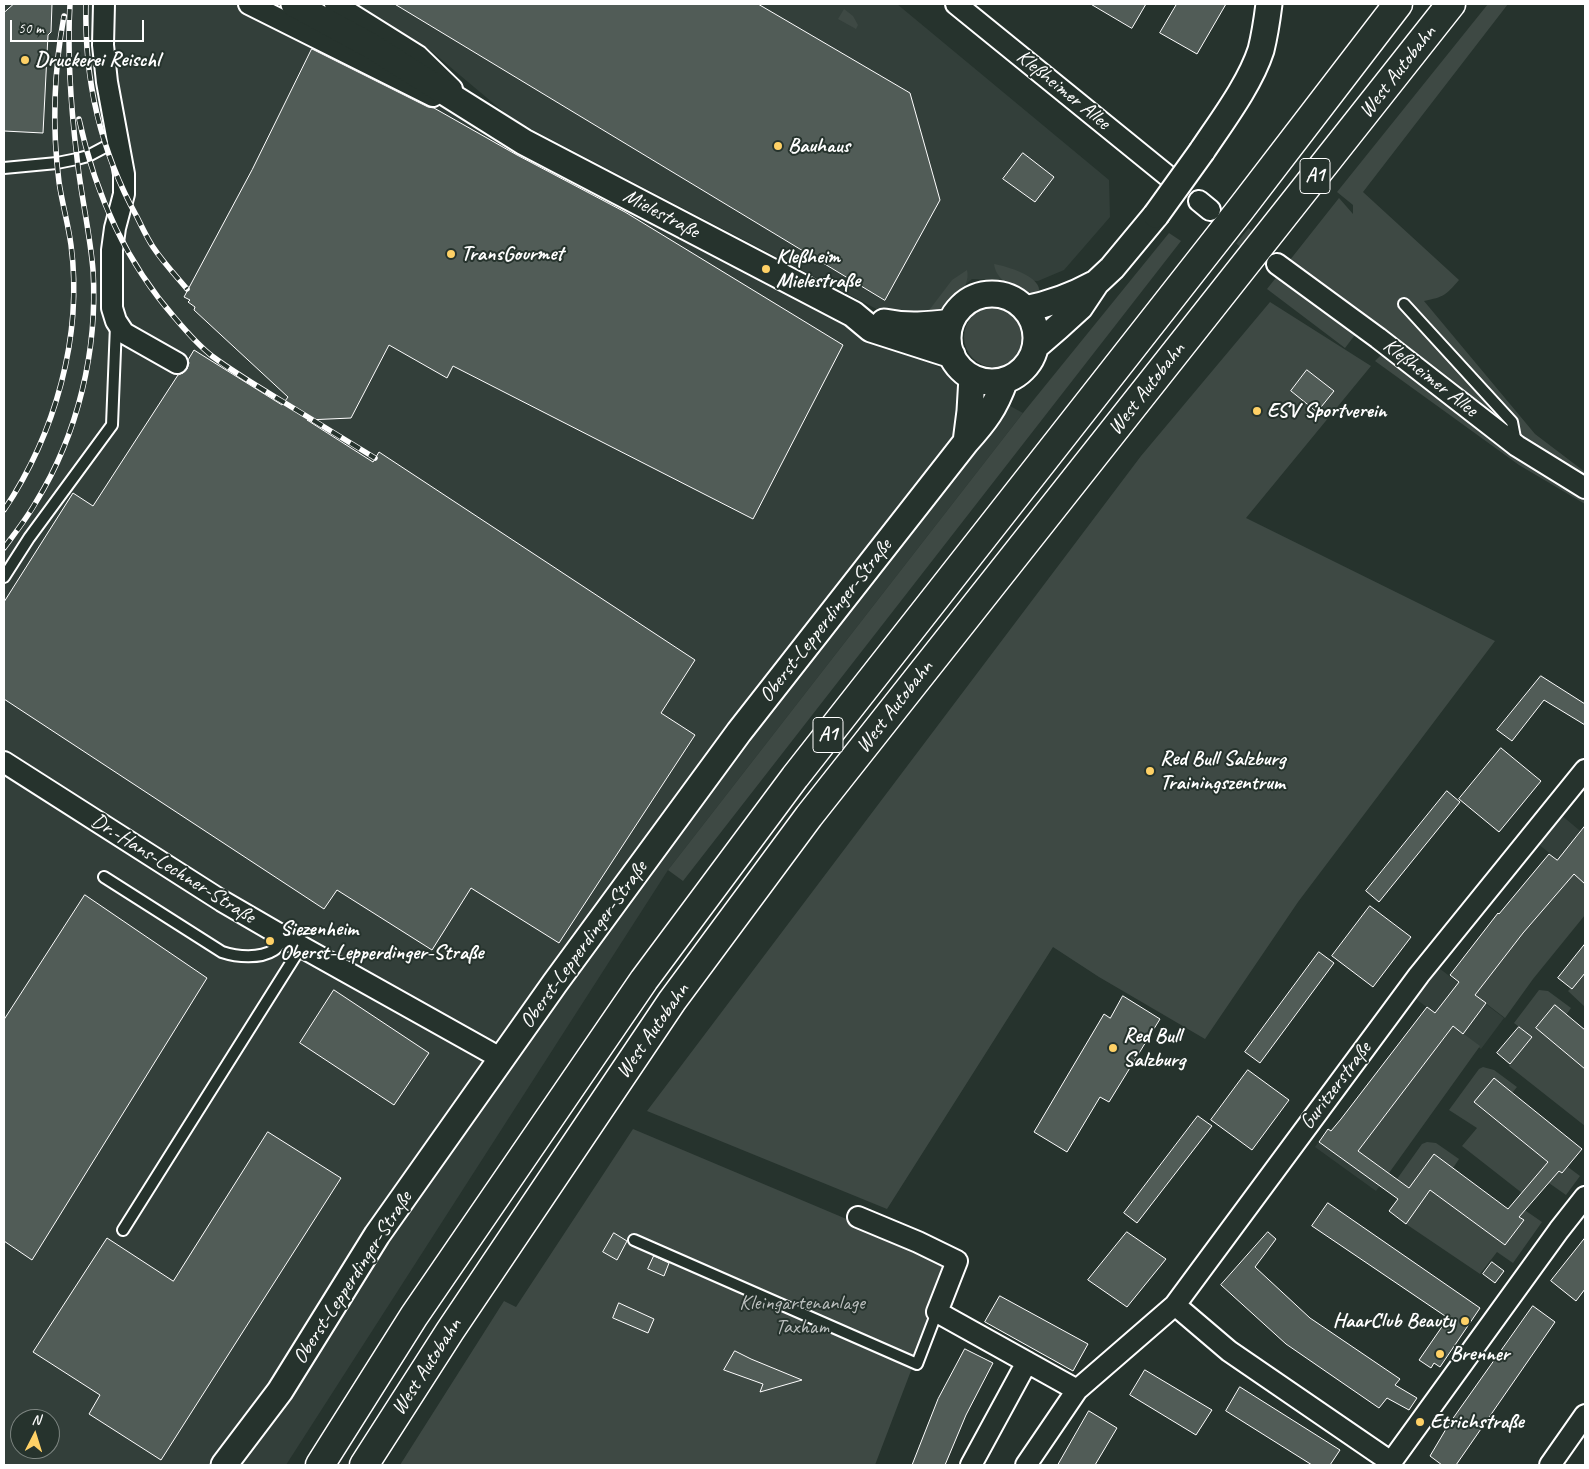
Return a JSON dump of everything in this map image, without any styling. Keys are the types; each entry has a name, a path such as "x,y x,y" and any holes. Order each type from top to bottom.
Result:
{"highway":[{"name":"West Autobahn","path":"320,1465 414,1316 650,972 795,778 1234,218 1398,4"},
{"name":"West Autobahn","path":"364,1465 450,1331 672,1001 810,816 1451,4"}],"street":[{"path":"104,4 103,45 107,82 124,174 124,194 115,228 112,250 112,308 116,322 124,333 177,363"},
{"name":"Mielestraße","path":"248,4 429,94 472,111"},
{"name":"Mielestraße","path":"294,4 371,46 524,142 853,314 872,329 952,354"},
{"name":"Mielestraße","path":"335,4 418,56 472,111"},
{"name":"Kleßheimer Allee","path":"956,4 1169,177"},
{"path":"1036,346 1080,306 1096,283 1112,268 1156,215 1202,151 1245,85 1260,52 1267,25 1269,4"},
{"name":"Kleßheimer Allee","path":"1277,264 1378,338 1517,446 1585,488"},
{"path":"1025,309 1048,304 1074,295 1096,283"},
{"path":"996,295 1006,297 1025,309 1032,320 1036,333 1036,346 1032,358 1025,368 1005,380 994,382 972,377 956,364 949,344 949,333 951,322 964,304 984,296 996,295"},
{"name":"Mielestraße","path":"853,314 895,324 922,325 951,322"},
{"path":"966,442 972,377"},
{"name":"Oberst-Lepperdinger-Straße","path":"224,1465 280,1391 377,1235 549,990 739,732 986,419 998,399 1005,380"},
{"name":"Dr.-Hans-Lechner-Straße","path":"4,762 222,901 502,1059"},
{"name":"Guritzerstraße","path":"1026,1465 1077,1390 1175,1305 1418,975 1585,770"},
{"path":"1175,1305 1229,1351 1390,1464 1559,1230 1585,1197"},
{"path":"858,1217 918,1242 956,1261 937,1312 1077,1390"},
{"path":"970,1465 1027,1362"},
{"path":"1561,1462 1585,1415"}],"lane":[{"path":"4,168 57,163 77,159 96,153 105,147 119,149"},
{"path":"1404,304 1512,422 1517,446"},
{"path":"4,576 29,538 112,425 116,322"},
{"path":"104,877 222,952 232,955 263,955 292,942"},
{"path":"123,1230 292,942"},
{"path":"634,1240 917,1364 937,1312"}],"shaded area":[{"path":"4,4 272,4 1023,413 668,870 286,1465 4,1465"},
{"path":"351,4 897,4 1109,180 1110,217 1064,270 1038,281 972,279 928,316 890,316 512,119 430,50"},
{"path":"1560,814 1585,835 1585,882 1537,843"},
{"path":"1439,968 1504,1018 1481,1049 1416,999"},
{"path":"1328,1129 1389,1173 1376,1191 1315,1147"}],"green space":[{"path":"1488,4 1508,4 1363,192 1459,280 1444,295 1424,301 1535,434 1585,472 1585,481 1368,318 1345,348 1267,289 1339,198 1353,214 1353,205 1337,192"},
{"path":"844,9 853,16 858,25 856,29 838,19"},
{"path":"1169,233 1181,241 683,881 668,870 1023,413"},
{"path":"994,264 1007,267 1030,277 1039,287 1039,293 1025,292 1011,286 999,277"},
{"path":"967,270 965,285 956,298 942,308 927,313 952,280"},
{"name":"Red Bull Salzburg Trainingszentrum","path":"1270,302 1371,366 1246,518 1495,641 1298,902 1205,1039 1099,977 1053,947 887,1209 647,1111 1141,456"},
{"path":"988,307 1000,307 1016,315 1022,325 1024,337 1022,349 1016,359 1000,367 988,367 972,359 964,343 964,331 972,315"},
{"path":"1385,355 1525,460 1585,498 1585,504 1519,465 1375,361 1380,356"},
{"path":"1574,874 1585,884 1585,915 1533,979 1505,1018 1475,995 1523,933"},
{"path":"1585,973 1585,1007 1568,991 1572,989"},
{"path":"1539,990 1548,991 1571,1008 1566,1015 1537,1028 1585,1069 1585,1126 1509,1066 1532,1037 1514,1023"},
{"path":"1453,1026 1480,1046 1389,1173 1358,1151"},
{"path":"1483,1067 1494,1070 1517,1087 1512,1093 1494,1078 1474,1103 1562,1173 1568,1167 1580,1176 1566,1195 1549,1183 1522,1193 1462,1146 1477,1128 1449,1110 1479,1069"},
{"name":"Kleingartenanlage Taxham","path":"633,1129 939,1258 945,1275 916,1353 906,1357 904,1363 912,1368 875,1465 400,1465 504,1301 516,1307"},
{"path":"1427,1142 1436,1143 1459,1159 1453,1168 1434,1154 1415,1179 1505,1245 1523,1220 1511,1211 1516,1204 1542,1222 1513,1263 1497,1252 1480,1274 1406,1224 1419,1205 1392,1186 1422,1144"}],"building":[{"name":"Druckerei Reischl","path":"14,4 52,4 51,32 48,35 43,133 4,131 4,13"},
{"name":"Bauhaus","path":"395,4 758,4 910,93 940,200 885,300"},
{"path":"1091,4 1146,4 1132,28"},
{"path":"1177,4 1226,4 1197,54 1160,33"},
{"path":"312,49 428,107 434,108 517,155 625,212 843,345 753,519 453,366 447,378 389,345 351,418 307,420 373,462 379,452 695,660 661,713 695,735 559,943 471,888 432,950 337,890 324,909 4,699 4,602 73,493 93,506 178,375 187,369 188,360 194,350 282,405 288,397 194,310 195,307 188,302 190,300 184,297 252,170"},
{"path":"1023,153 1054,177 1035,202 1003,179"},
{"path":"1307,370 1334,391 1317,412 1291,391"},
{"path":"1541,676 1585,704 1585,725 1544,700 1512,741 1497,730"},
{"path":"1501,748 1541,781 1499,832 1459,799"},
{"path":"1447,791 1460,802 1379,902 1366,891"},
{"path":"1585,826 1585,884 1574,874 1523,933 1475,995 1486,1003 1463,1034 1453,1026 1358,1151 1409,1188 1434,1154 1508,1209 1548,1162 1474,1102 1494,1078 1582,1149 1562,1173 1559,1171 1519,1217 1524,1220 1505,1245 1430,1190 1406,1224 1389,1211 1398,1199 1319,1142 1328,1129 1331,1131 1341,1119 1427,1007 1435,1013 1459,982 1450,975 1498,913 1549,854 1557,860"},
{"path":"85,895 207,978 32,1260 4,1241 4,1020"},
{"path":"1370,906 1411,937 1373,987 1332,956"},
{"path":"1585,944 1585,973 1572,989 1558,978"},
{"path":"1319,952 1334,963 1260,1063 1245,1052"},
{"path":"334,990 429,1053 394,1105 300,1043"},
{"name":"Red Bull Salzburg","path":"1123,996 1160,1019 1109,1102 1100,1097 1067,1152 1034,1132 1104,1014 1110,1018"},
{"path":"1555,1005 1585,1030 1585,1069 1536,1028"},
{"path":"1519,1027 1532,1037 1510,1064 1497,1053"},
{"path":"1248,1070 1289,1100 1252,1150 1211,1120"},
{"path":"1198,1116 1212,1126 1137,1223 1124,1213"},
{"path":"268,1132 341,1178 161,1460 89,1414 100,1395 33,1352 107,1238 173,1281"},
{"path":"1328,1203 1480,1308 1440,1367 1434,1363 1431,1368 1419,1360 1448,1318 1312,1226"},
{"path":"1127,1232 1166,1259 1127,1307 1088,1280"},
{"path":"1268,1232 1276,1239 1255,1267 1310,1318 1400,1379 1395,1385 1417,1398 1409,1410 1387,1398 1379,1408 1286,1344 1221,1285"},
{"path":"614,1233 627,1241 617,1260 603,1252"},
{"path":"1585,1238 1585,1289 1576,1301 1551,1281"},
{"path":"654,1256 669,1263 664,1276 648,1269"},
{"path":"1492,1262 1504,1271 1495,1283 1483,1274"},
{"path":"1000,1296 1088,1344 1073,1371 985,1322"},
{"path":"619,1303 654,1319 648,1333 613,1318"},
{"path":"1533,1306 1555,1322 1456,1465 1442,1465 1430,1456 1449,1424"},
{"path":"965,1349 993,1363 966,1415 945,1465 912,1465 938,1399"},
{"path":"735,1351 802,1380 760,1392 763,1384 724,1370"},
{"path":"1145,1370 1212,1410 1196,1435 1130,1395"},
{"path":"1240,1387 1340,1450 1330,1465 1312,1465 1226,1411"},
{"path":"1089,1411 1117,1428 1095,1465 1058,1465"}],"tunnel":[{"path":"1219,217 1269,257"}],"railway":[{"path":"4,548 21,525 51,476 63,448 74,420 82,390 92,330 93,270 71,100 69,62 70,4"},
{"path":"86,4 88,60 92,87 97,114 113,166 151,244 187,289"},
{"path":"4,510 22,481 51,417 69,349 73,315 74,280 71,245 59,182 55,140 56,78 64,16"},
{"path":"79,119 94,173 114,225 141,273 183,328 212,356 257,386 375,458"}],"place":[{"name":"Druckerei Reischl","path":"25,60"},
{"name":"Bauhaus","path":"778,146"},
{"name":"TransGourmet","path":"451,254"},
{"name":"Kleßheim Mielestraße","path":"766,269"},
{"name":"ESV Sportverein","path":"1257,411"},
{"name":"Red Bull Salzburg Trainingszentrum","path":"1150,771"},
{"name":"Siezenheim Oberst-Lepperdinger-Straße","path":"270,941"},
{"name":"Red Bull Salzburg","path":"1113,1048"},
{"name":"HaarClub Beauty","path":"1465,1321"},
{"name":"Brenner","path":"1440,1354"},
{"name":"Etrichstraße","path":"1420,1422"}]}
